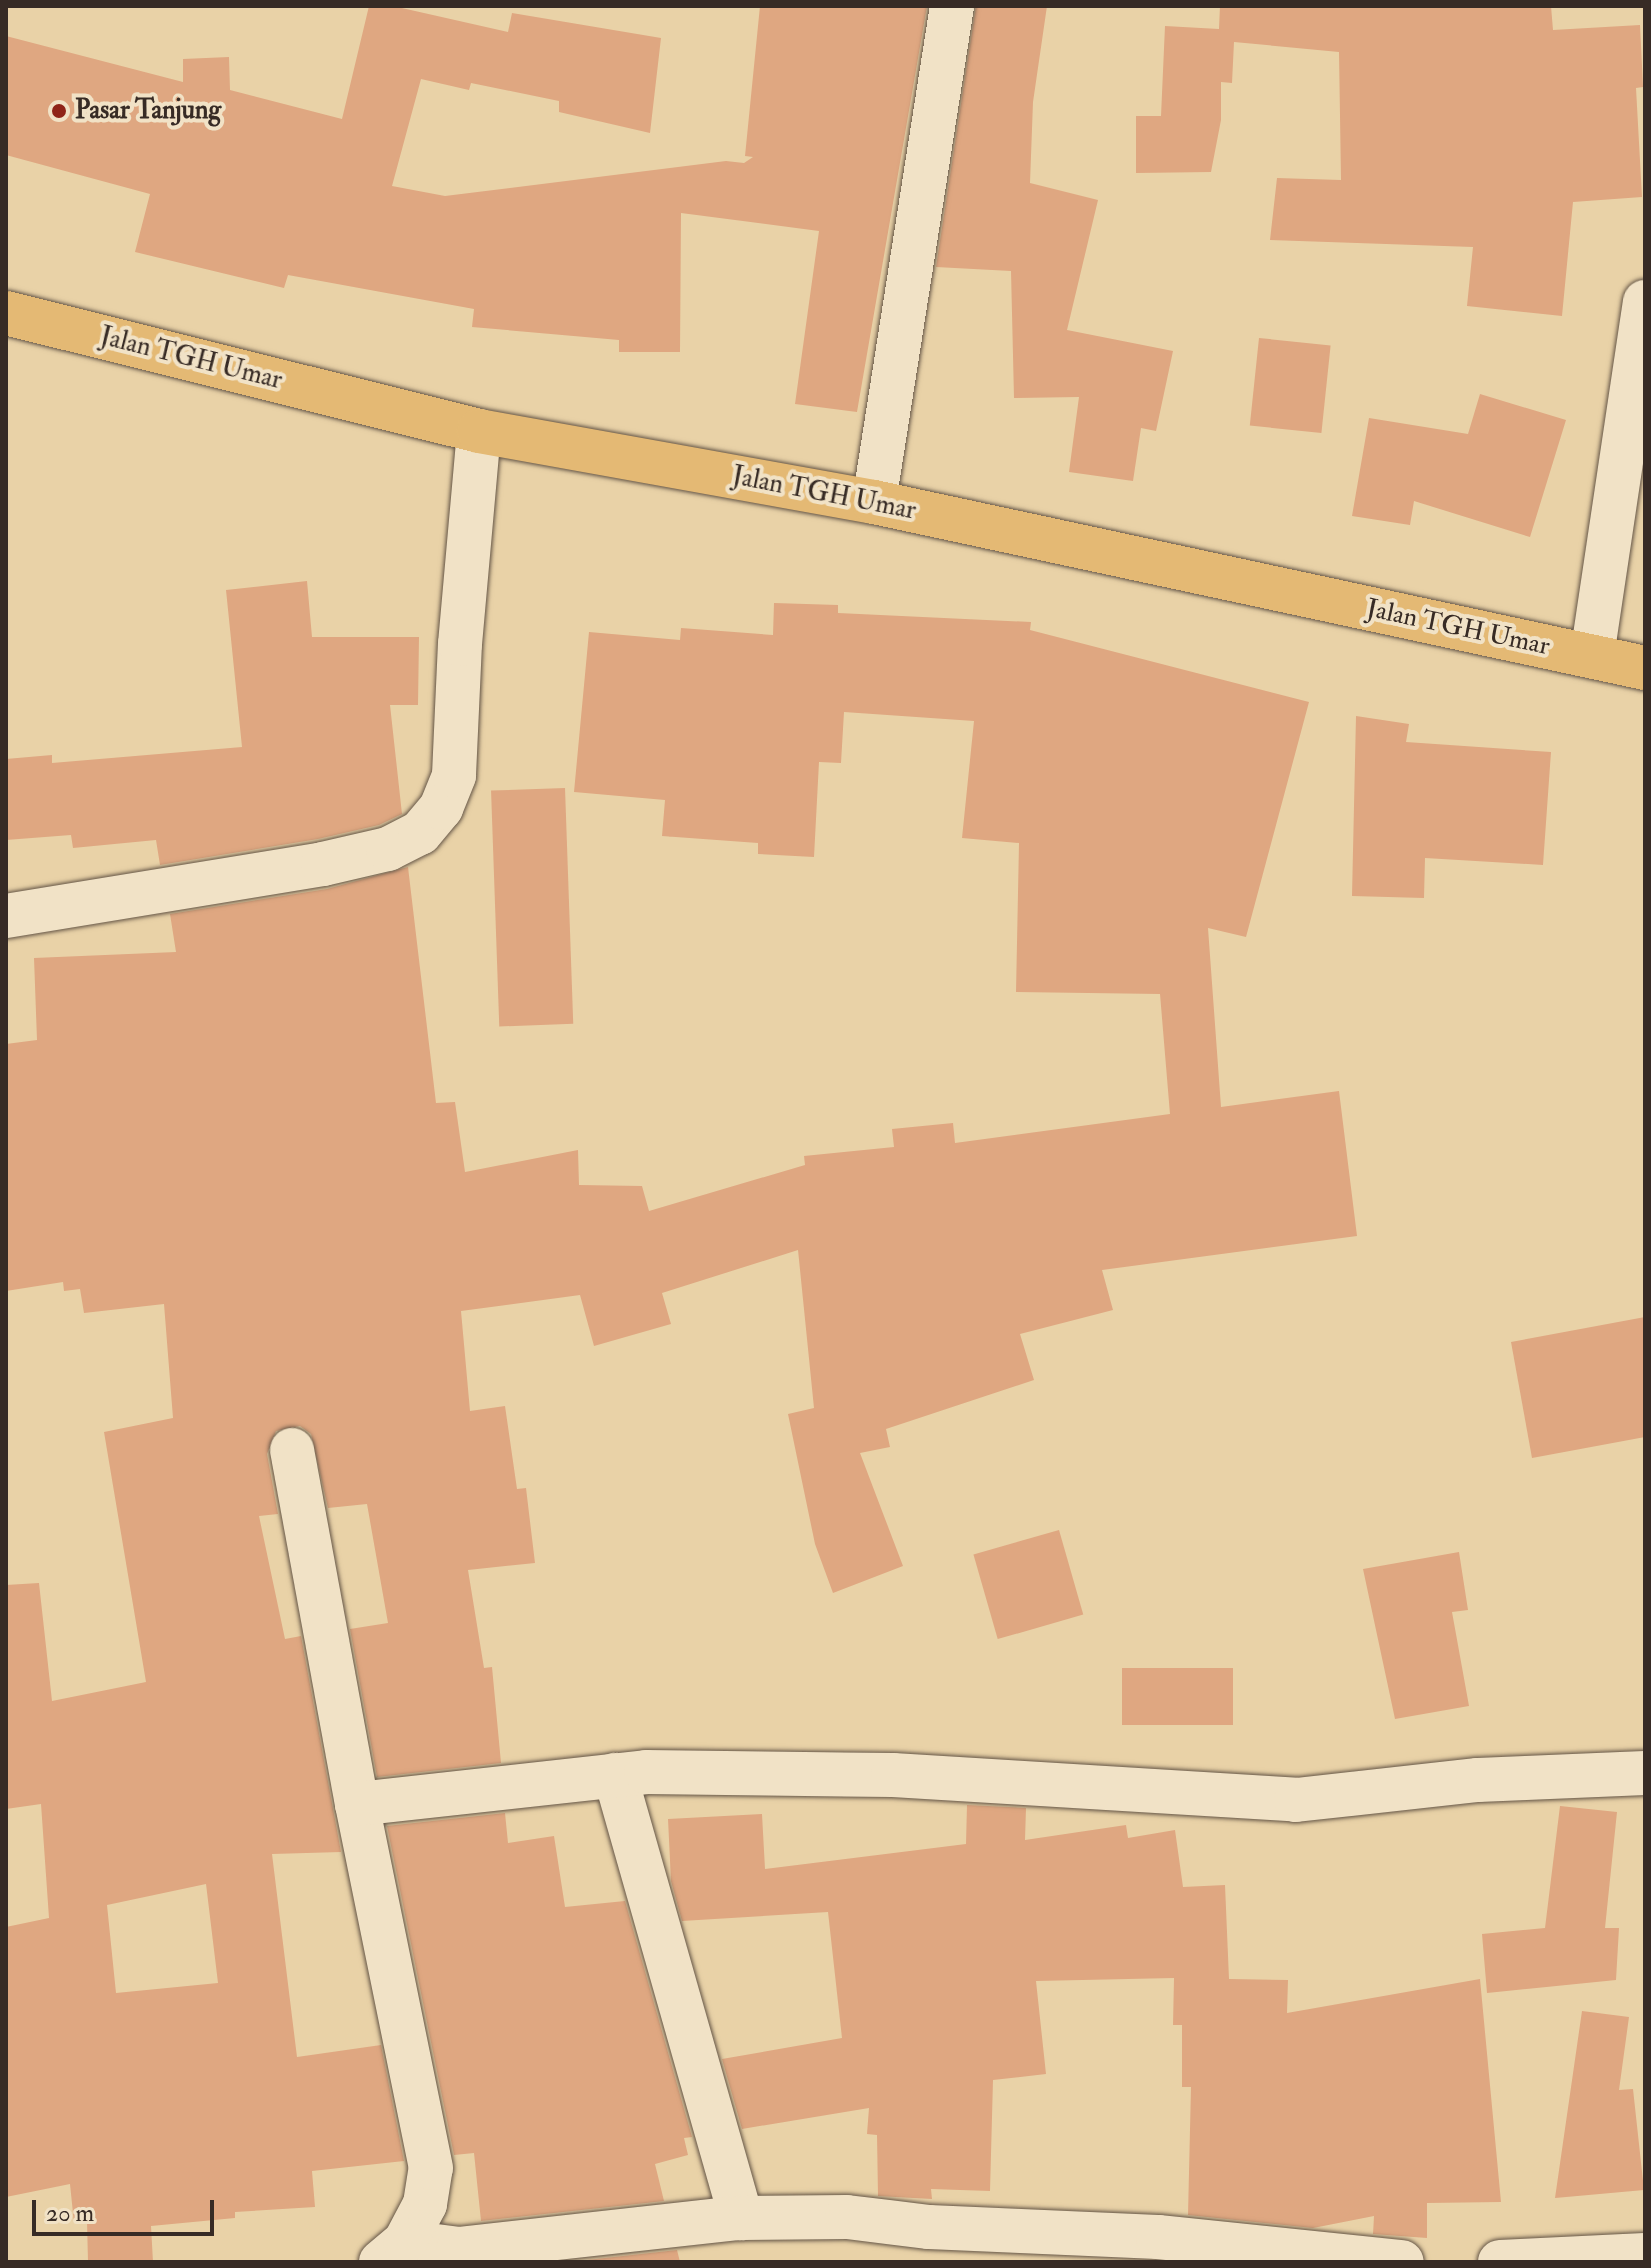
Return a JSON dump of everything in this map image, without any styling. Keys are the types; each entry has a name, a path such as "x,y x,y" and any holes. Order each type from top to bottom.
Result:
{"main road":[{"name":"Jalan TGH Umar","path":"6,313 479,431 874,502 1645,668"}],"street":[{"path":"874,502 952,6"},
{"path":"1592,656 1645,302"},
{"path":"6,916 323,864 388,849 420,833 441,808 454,775 460,644 479,431"},
{"path":"292,1450 357,1804 431,2168 425,2204 393,2252"},
{"path":"357,1804 615,1775 893,1775 1296,1800 1478,1780 1645,1773"},
{"path":"615,1775 741,2218"},
{"path":"393,2252 458,2249 741,2218 847,2217 929,2227 1158,2237 1402,2262"},
{"path":"1500,2262 1645,2255"}],"building":[{"path":"369,6 393,6 508,32 512,13 661,38 650,133 559,112 559,101 471,83 469,90 421,79 392,186 445,196 726,161 744,163 753,157 745,156 760,6 927,6 857,412 795,404 819,231 681,213 680,352 619,352 619,340 472,327 474,309 288,275 284,288 135,252 150,194 6,155 6,36 183,82 183,59 229,57 230,90 342,119"},
{"path":"976,6 1047,6 1033,102 1030,183 1098,200 1067,330 1173,351 1156,431 1141,428 1133,481 1069,472 1079,397 1014,398 1011,271 936,267"},
{"path":"1220,6 1551,6 1553,30 1640,25 1643,87 1636,88 1642,197 1573,202 1562,316 1467,306 1473,247 1270,240 1277,178 1341,180 1339,52 1234,42 1232,83 1221,82 1221,120 1211,172 1136,173 1136,116 1161,116 1165,26 1219,29"},
{"path":"1259,338 1331,346 1321,433 1250,426"},
{"path":"1480,394 1566,420 1530,537 1414,501 1410,525 1352,516 1369,418 1468,434"},
{"path":"307,581 312,637 419,637 418,705 390,705 402,814 379,825 318,839 160,865 156,840 73,848 71,835 6,840 6,759 52,755 52,763 242,747 226,590"},
{"path":"774,603 838,605 838,613 1031,622 1030,630 1309,702 1246,937 1208,928 1221,1107 1339,1091 1357,1236 1102,1270 1113,1310 1020,1334 1034,1380 886,1429 890,1447 860,1453 903,1566 833,1593 815,1544 788,1414 814,1408 798,1250 662,1293 671,1324 594,1346 580,1295 461,1311 470,1411 505,1406 517,1489 526,1488 535,1563 468,1570 484,1668 492,1667 501,1763 377,1777 350,1629 388,1623 367,1504 328,1508 311,1434 300,1426 276,1431 267,1454 278,1514 259,1516 285,1639 301,1636 341,1852 272,1854 297,2057 381,2045 404,2161 312,2171 315,2207 235,2212 235,2218 151,2226 153,2262 88,2262 87,2221 74,2223 70,2184 6,2197 6,1927 49,1918 41,1804 6,1809 6,1585 39,1583 52,1701 146,1682 104,1432 173,1418 164,1304 84,1313 80,1289 64,1291 63,1282 6,1291 6,1044 37,1040 34,958 176,952 170,914 327,889 408,867 436,1103 455,1102 465,1172 578,1150 579,1185 642,1186 649,1211 805,1165 804,1156 894,1147 892,1129 953,1123 955,1143 1170,1114 1160,994 1016,992 1019,843 962,838 974,721 844,712 841,763 819,762 814,857 758,854 758,843 662,836 665,800 574,792 589,632 680,640 681,628 773,635","holes":["206,1884 218,1983 116,1993 107,1905"]},
{"path":"1356,716 1409,724 1406,742 1551,752 1543,865 1425,858 1424,898 1352,896"},
{"path":"565,788 573,1024 499,1026 491,791"},
{"path":"1645,1317 1645,1437 1532,1458 1511,1342"},
{"path":"1059,1530 1083,1615 998,1639 973,1555"},
{"path":"1459,1552 1468,1610 1452,1612 1469,1706 1395,1719 1363,1569"},
{"path":"1122,1668 1233,1668 1233,1725 1122,1725"},
{"path":"967,1805 1026,1808 1025,1840 1126,1825 1128,1838 1175,1830 1183,1887 1225,1885 1229,1979 1288,1980 1287,2013 1480,1979 1501,2202 1427,2203 1427,2238 1373,2234 1374,2216 1313,2228 1188,2215 1191,2087 1182,2087 1182,2025 1173,2025 1174,1978 1036,1981 1046,2074 993,2080 990,2191 931,2189 932,2199 878,2196 877,2135 867,2134 869,2108 742,2129 722,2059 842,2038 828,1912 682,1921 671,1881 668,1819 762,1814 765,1869 966,1844"},
{"path":"1560,1806 1617,1812 1605,1928 1619,1928 1616,1980 1487,1993 1482,1934 1545,1928"},
{"path":"505,1813 508,1843 554,1836 565,1907 625,1901 692,2137 684,2138 688,2155 655,2164 664,2201 481,2221 474,2153 454,2155 387,1826"},
{"path":"1582,2011 1629,2017 1619,2090 1633,2089 1644,2190 1555,2198"},
{"path":"677,2250 680,2262 569,2262"}],"place":[{"name":"Pasar Tanjung","path":"59,111"}]}
